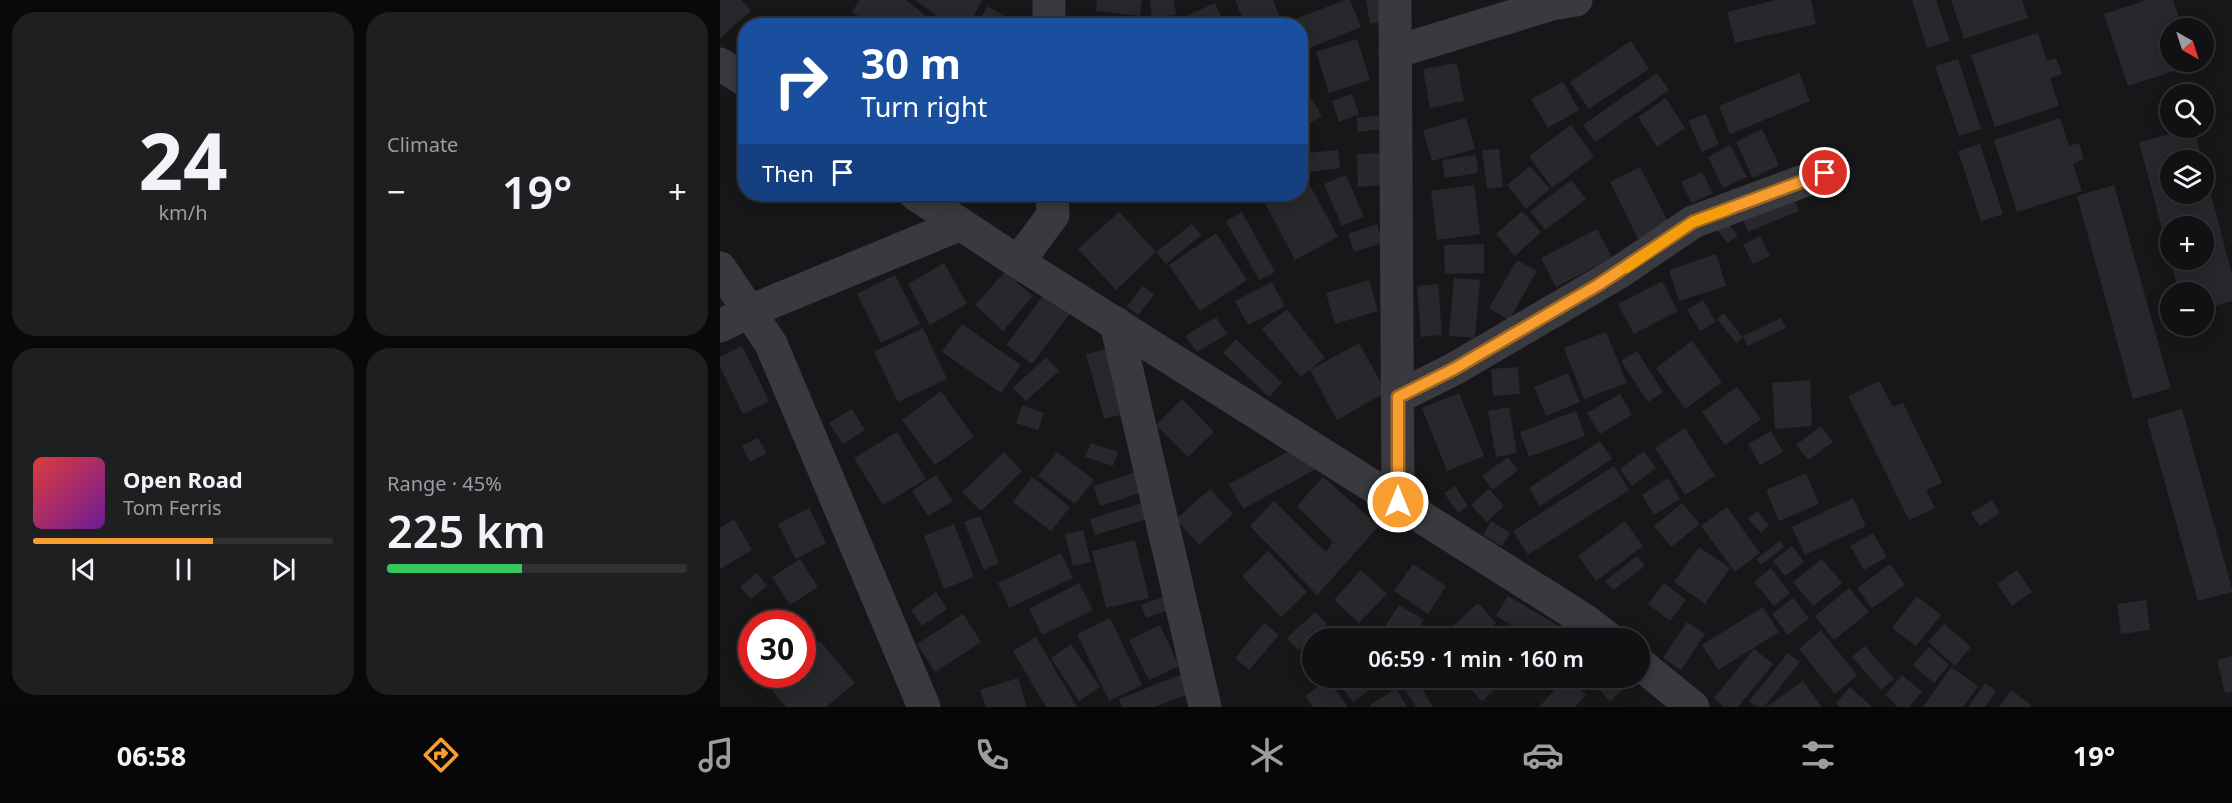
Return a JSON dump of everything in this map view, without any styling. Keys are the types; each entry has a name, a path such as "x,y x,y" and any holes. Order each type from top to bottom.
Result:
{"street":[{"path":"1048,0 1049,18"},
{"path":"1395,0 1398,502"},
{"path":"1395,52 1552,4 1576,0"},
{"path":"720,64 738,76"},
{"path":"1398,397 1454,369 1598,285 1693,222 1825,173"},
{"path":"926,201 1595,628"},
{"path":"1018,262 1053,215 1052,201"},
{"path":"734,319 961,224"},
{"path":"720,268 734,319 771,344 924,707"},
{"path":"1116,323 1205,707"},
{"path":"1650,672 1694,707"}],"building":[{"path":"720,0 741,0 751,11 743,18 738,18 738,22 720,38"},
{"path":"860,0 906,0 929,18 861,18 852,11"},
{"path":"915,0 982,0 972,18 939,18"},
{"path":"1097,0 1142,0 1140,16 1096,11"},
{"path":"1150,0 1174,0 1176,15 1152,18"},
{"path":"1235,0 1273,0 1280,18 1243,18"},
{"path":"1350,0 1361,27 1308,49 1308,18 1298,18"},
{"path":"1366,0 1385,0 1388,21 1370,24"},
{"path":"1776,0 1811,0 1816,24 1735,43 1727,12"},
{"path":"1912,0 1936,0 1950,41 1927,48"},
{"path":"1951,0 2022,0 2028,18 1964,39"},
{"path":"2147,0 2173,0 2179,18 2160,18 2160,72 2171,72 2128,86 2104,14"},
{"path":"1215,3 1222,18 1189,18 1188,15"},
{"path":"988,6 1007,18 980,18"},
{"path":"2038,33 2047,61 2056,58 2062,74 2050,78 2059,106 1995,127 1971,55"},
{"path":"1357,39 1370,80 1329,93 1316,52"},
{"path":"1631,41 1649,69 1589,109 1570,82"},
{"path":"1958,59 1981,129 1959,136 1935,66"},
{"path":"1457,63 1464,101 1430,108 1423,69"},
{"path":"1657,73 1669,90 1595,142 1583,125"},
{"path":"1799,73 1810,101 1730,134 1719,106"},
{"path":"1563,82 1579,110 1548,128 1531,99"},
{"path":"1308,93 1322,116 1308,124"},
{"path":"1352,94 1359,114 1339,122 1332,101"},
{"path":"1666,98 1685,128 1657,147 1638,117"},
{"path":"1388,114 1390,128 1358,132 1356,118"},
{"path":"1706,114 1719,144 1702,152 1688,121"},
{"path":"1466,118 1475,149 1432,161 1423,130"},
{"path":"2060,118 2069,146 2079,143 2084,159 2073,164 2082,191 2017,212 1994,140"},
{"path":"1571,125 1594,157 1552,188 1529,156"},
{"path":"1762,129 1779,165 1753,178 1736,142"},
{"path":"2160,137 2196,138 2200,150 2160,150 2160,204 2214,204 2232,274 2232,301 2214,306 2214,282 2176,282 2173,270 2214,270 2214,216 2160,216 2160,221 2139,142"},
{"path":"1980,144 2003,214 1981,221 1958,151"},
{"path":"1730,145 1747,177 1723,188 1708,157"},
{"path":"1499,149 1503,187 1487,189 1482,150"},
{"path":"1338,150 1340,168 1310,172 1308,153"},
{"path":"1383,153 1384,185 1358,187 1357,154"},
{"path":"1476,155 1478,173 1445,178 1442,160"},
{"path":"1530,166 1550,189 1526,209 1507,185"},
{"path":"1640,167 1669,224 1638,239 1610,182"},
{"path":"1702,172 1713,193 1692,203 1681,182"},
{"path":"1346,175 1364,217 1342,226 1324,184"},
{"path":"1571,180 1586,199 1545,230 1530,211"},
{"path":"1308,182 1338,237 1295,260 1264,201 1308,201"},
{"path":"1474,185 1480,234 1437,240 1431,191"},
{"path":"2114,185 2171,388 2133,399 2077,196"},
{"path":"1791,191 1799,211 1748,232 1740,211"},
{"path":"1522,211 1541,232 1515,256 1496,234"},
{"path":"1119,212 1156,252 1116,290 1078,249"},
{"path":"1242,212 1275,272 1259,280 1226,221"},
{"path":"1725,220 1738,235 1728,243 1715,228"},
{"path":"1192,224 1201,235 1166,264 1156,252"},
{"path":"1377,224 1383,243 1354,252 1348,234"},
{"path":"1597,229 1612,258 1556,287 1541,258"},
{"path":"1216,233 1247,280 1200,311 1169,265"},
{"path":"1760,236 1770,256 1753,264 1743,245"},
{"path":"1484,244 1484,273 1445,274 1444,245"},
{"path":"1716,254 1726,286 1679,301 1669,270"},
{"path":"1517,260 1537,271 1509,320 1489,308"},
{"path":"944,263 967,304 930,325 908,284"},
{"path":"1005,272 1033,296 1003,331 975,305"},
{"path":"895,275 920,324 881,343 857,294"},
{"path":"1454,278 1480,280 1475,338 1449,336"},
{"path":"1369,280 1378,311 1335,324 1326,293"},
{"path":"1662,281 1678,311 1634,334 1618,304"},
{"path":"1272,282 1285,306 1248,325 1235,301"},
{"path":"1438,284 1442,335 1421,337 1417,286"},
{"path":"1143,286 1154,295 1138,315 1127,306"},
{"path":"1045,293 1071,312 1032,364 1006,345"},
{"path":"1703,300 1716,322 1700,331 1687,310"},
{"path":"1287,309 1325,358 1301,377 1262,329"},
{"path":"1724,313 1743,338 1736,343 1717,319"},
{"path":"1216,317 1227,334 1197,352 1185,336"},
{"path":"1781,318 1786,328 1748,346 1743,336"},
{"path":"962,324 1021,365 1001,393 942,352"},
{"path":"923,328 947,379 898,402 874,352"},
{"path":"1606,332 1627,383 1584,399 1564,348"},
{"path":"1236,339 1282,383 1269,397 1223,353"},
{"path":"1692,341 1722,382 1685,409 1656,368"},
{"path":"1359,343 1386,392 1337,420 1310,370"},
{"path":"742,346 769,401 743,414 720,367 720,357"},
{"path":"1113,347 1131,412 1104,419 1086,354"},
{"path":"1637,351 1663,392 1648,402 1621,361"},
{"path":"1046,357 1059,371 1026,401 1013,388"},
{"path":"1518,367 1520,394 1493,396 1491,369"},
{"path":"1568,373 1580,402 1546,416 1534,387"},
{"path":"1810,380 1812,426 1775,429 1772,383"},
{"path":"1879,381 1893,407 1903,403 1942,483 1926,490 1935,508 1909,520 1848,396"},
{"path":"1737,387 1761,419 1725,445 1702,412"},
{"path":"941,391 974,437 935,465 902,420"},
{"path":"1459,393 1484,456 1447,471 1422,408"},
{"path":"1620,394 1632,415 1600,434 1587,413"},
{"path":"1182,399 1214,432 1188,457 1156,425"},
{"path":"1022,405 1044,413 1038,430 1016,423"},
{"path":"1509,407 1517,453 1496,457 1488,411"},
{"path":"852,409 865,430 843,444 829,423"},
{"path":"2182,409 2232,589 2232,592 2198,601 2147,419"},
{"path":"1576,411 1585,436 1529,457 1520,432"},
{"path":"1821,426 1833,442 1808,460 1796,445"},
{"path":"1685,428 1715,476 1685,495 1655,448"},
{"path":"1771,431 1783,452 1760,465 1748,444"},
{"path":"897,432 926,479 883,505 854,458"},
{"path":"758,438 767,453 750,462 742,446"},
{"path":"1600,441 1612,459 1540,506 1529,488"},
{"path":"1091,443 1118,452 1113,466 1085,457"},
{"path":"1302,444 1316,469 1243,509 1229,484"},
{"path":"1644,451 1656,468 1632,486 1620,469"},
{"path":"1004,452 1022,471 981,511 962,492"},
{"path":"1057,452 1094,480 1075,504 1038,476"},
{"path":"1508,457 1518,470 1493,490 1482,476"},
{"path":"1614,466 1629,490 1528,555 1513,531"},
{"path":"1136,472 1143,492 1100,506 1094,486"},
{"path":"1806,473 1819,504 1779,521 1766,490"},
{"path":"936,475 953,501 928,516 912,491"},
{"path":"1032,477 1070,507 1051,531 1013,502"},
{"path":"1323,477 1379,526 1317,595 1250,526 1274,501 1326,552 1333,542 1297,506"},
{"path":"1668,478 1680,499 1654,515 1642,495"},
{"path":"1455,486 1468,506 1458,513 1444,493"},
{"path":"1210,489 1233,514 1199,545 1176,519"},
{"path":"1489,489 1504,506 1487,522 1471,505"},
{"path":"1853,498 1866,526 1805,555 1792,527"},
{"path":"1992,500 2000,513 1980,526 1971,513"},
{"path":"1142,503 1147,519 1095,535 1090,519"},
{"path":"1682,503 1700,524 1671,547 1654,526"},
{"path":"1727,507 1760,553 1735,572 1701,526"},
{"path":"809,508 826,543 796,559 778,524"},
{"path":"1757,511 1769,525 1761,533 1748,519"},
{"path":"980,516 999,563 984,570 964,522"},
{"path":"734,519 752,550 720,569 720,528"},
{"path":"1491,521 1510,533 1502,546 1483,535"},
{"path":"1625,521 1643,546 1596,581 1578,556"},
{"path":"954,524 974,577 944,589 924,536"},
{"path":"1083,530 1091,562 1073,566 1065,534"},
{"path":"1873,533 1887,557 1864,570 1850,546"},
{"path":"1135,540 1149,598 1106,608 1092,551"},
{"path":"1780,541 1784,547 1761,565 1756,559"},
{"path":"1792,546 1804,562 1785,576 1773,561"},
{"path":"1699,547 1730,568 1705,604 1674,582"},
{"path":"1268,551 1307,592 1281,617 1242,576"},
{"path":"1061,553 1073,578 1009,608 998,583"},
{"path":"1637,556 1645,566 1613,590 1605,581"},
{"path":"800,559 818,587 790,605 772,577"},
{"path":"1822,559 1842,583 1813,606 1793,582"},
{"path":"1413,564 1446,586 1428,614 1394,591"},
{"path":"1890,564 1905,585 1872,608 1857,588"},
{"path":"1771,568 1790,593 1774,606 1754,582"},
{"path":"1361,570 1387,594 1359,623 1334,600"},
{"path":"2017,570 2032,592 2012,606 1997,584"},
{"path":"757,573 767,586 751,599 740,587"},
{"path":"1079,583 1093,610 1042,635 1029,609"},
{"path":"1664,583 1686,600 1670,621 1648,604"},
{"path":"1849,588 1869,612 1834,640 1815,616"},
{"path":"936,592 947,609 922,626 911,610"},
{"path":"1169,595 1173,608 1146,618 1141,605"},
{"path":"1508,596 1559,626 1558,628 1516,628 1496,616"},
{"path":"1917,596 1941,615 1916,646 1892,628"},
{"path":"1793,598 1809,618 1788,635 1772,614"},
{"path":"2146,600 2150,630 2121,634 2117,604"},
{"path":"1478,603 1496,623 1491,628 1451,628"},
{"path":"1399,605 1424,620 1419,628 1384,628"},
{"path":"1763,607 1779,632 1718,670 1702,645"},
{"path":"1315,612 1327,624 1323,628 1302,628 1302,646 1298,650 1287,638"},
{"path":"963,614 981,642 935,672 917,644"},
{"path":"1110,618 1142,685 1109,701 1077,634"},
{"path":"1687,622 1705,634 1681,670 1663,658"},
{"path":"1264,623 1279,635 1249,670 1235,658"},
{"path":"1944,624 1971,647 1955,666 1928,642"},
{"path":"1160,625 1179,666 1149,680 1129,640"},
{"path":"1821,630 1857,675 1835,694 1799,649"},
{"path":"1036,637 1077,707 1046,707 1013,651"},
{"path":"820,641 855,683 826,707 786,707 770,688 816,688 816,644"},
{"path":"1071,644 1100,687 1079,701 1051,658"},
{"path":"1865,646 1894,679 1881,690 1852,657"},
{"path":"1929,647 1949,665 1934,683 1913,665"},
{"path":"1754,649 1773,664 1738,707 1724,707 1714,698"},
{"path":"1788,653 1800,662 1764,707 1757,707 1749,701"},
{"path":"2232,656 2232,692 2225,693 2217,660"},
{"path":"1951,667 1978,686 1963,707 1923,707"},
{"path":"1185,673 1193,692 1155,707 1122,707 1119,699"},
{"path":"1902,675 1922,692 1909,707 1898,707 1885,695"},
{"path":"1018,678 1027,707 986,707 980,690"},
{"path":"1803,681 1822,707 1766,707"},
{"path":"1985,683 1996,691 1985,707 1968,707"},
{"path":"1850,687 1872,707 1840,707 1836,703"},
{"path":"1316,688 1334,688 1348,707 1313,707 1305,696"},
{"path":"1342,688 1372,688 1353,702"},
{"path":"1404,688 1421,688 1433,707 1416,707"},
{"path":"1470,688 1496,688 1482,701"},
{"path":"1557,688 1578,688 1586,695 1575,707 1539,707"},
{"path":"1598,688 1624,688 1610,701"},
{"path":"1396,689 1407,707 1371,707 1370,705"},
{"path":"2011,690 2031,705 2029,707 1999,707"}],"slow traffic":[{"path":"1626,268 1693,222 1727,210"}],"route":[{"path":"1398,502 1398,397 1454,369 1598,285 1693,222 1825,173"}]}
